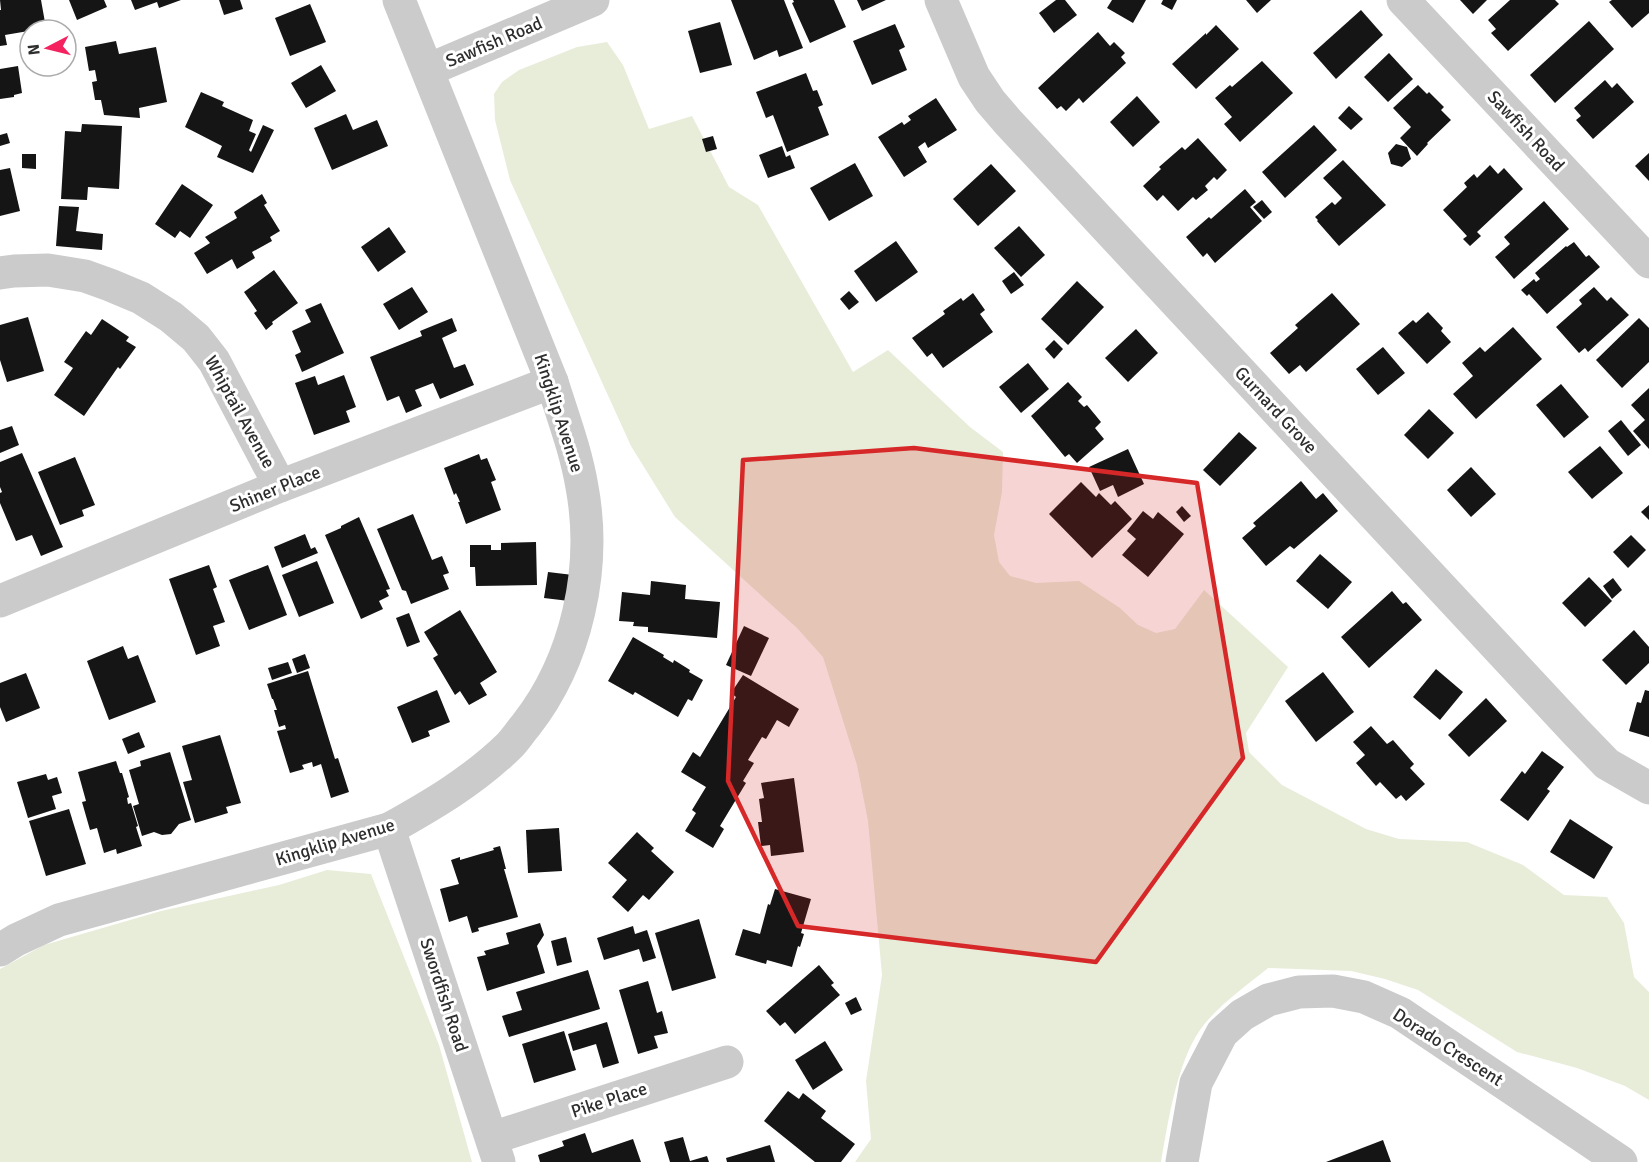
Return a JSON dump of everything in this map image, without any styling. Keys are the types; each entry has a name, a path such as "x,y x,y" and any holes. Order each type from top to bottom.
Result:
{"street":[{"name":"Kingklip Avenue","path":"0,950 16,940 59,921 389,829 457,789 510,745 549,692 564,660 579,608 585,576 588,530 582,487 571,438 552,382 399,0"},
{"name":"Sawfish Road","path":"428,70 593,0"},
{"name":"Gurnard Grove","path":"941,0 974,77 1008,122 1576,732 1607,764 1649,788"},
{"name":"Sawfish Road","path":"1403,0 1649,262"},
{"name":"Whiptail Avenue","path":"0,273 48,270 85,276 141,298 171,317 196,338 214,361 280,486"},
{"name":"Shiner Place","path":"0,601 280,486 552,382"},
{"name":"Swordfish Road","path":"389,829 495,1150"},
{"name":"Dorado Crescent","path":"1182,1162 1196,1083 1222,1033 1242,1015 1268,1000 1299,992 1333,991 1365,997 1400,1013 1621,1162"},
{"name":"Pike Place","path":"495,1150 727,1062"}],"highlighted area":[{"path":"914,448 1197,483 1243,758 1096,962 798,926 728,781 743,460"}],"green space":[{"path":"607,42 623,65 649,129 692,116 729,187 758,205 853,372 888,350 970,427 1003,452 1002,492 994,535 999,562 1010,576 1036,583 1079,581 1120,608 1138,625 1156,633 1175,629 1204,590 1288,667 1246,733 1249,752 1282,785 1366,829 1399,839 1467,842 1523,865 1564,895 1607,897 1624,923 1634,977 1649,992 1649,1100 1625,1086 1577,1068 1517,1052 1418,990 1351,971 1268,968 1207,1021 1192,1044 1174,1093 1161,1162 855,1162 871,1139 866,1081 882,975 868,821 857,765 823,657 797,628 675,517 631,446 510,180 495,120 494,94 502,82 519,70 577,47"},
{"path":"327,870 371,874 439,1045 472,1162 0,1162 0,969 44,945 161,911 279,885"}],"building":[{"path":"0,0 41,0 44,18 18,18 18,33 5,35 7,45 0,46"},
{"path":"69,0 104,0 107,7 78,20"},
{"path":"131,0 181,0 159,8 157,2 135,10"},
{"path":"219,0 240,0 243,9 224,15"},
{"path":"731,0 784,0 803,48 779,57 777,50 754,60"},
{"path":"793,0 834,0 846,27 810,43 792,3"},
{"path":"857,0 886,0 862,11"},
{"path":"1056,0 1065,0 1077,15 1054,33 1039,13"},
{"path":"1112,0 1146,0 1133,23 1107,8"},
{"path":"1163,0 1177,0 1172,10 1161,4"},
{"path":"1246,0 1271,0 1257,13"},
{"path":"1460,0 1487,0 1473,14"},
{"path":"1510,0 1555,0 1559,4 1508,51 1491,33 1496,29 1488,20"},
{"path":"1612,0 1649,0 1649,13 1632,28 1609,2"},
{"path":"310,4 326,42 290,56 275,18"},
{"path":"1361,10 1383,35 1336,79 1313,53"},
{"path":"1589,21 1614,49 1555,103 1530,75"},
{"path":"720,22 732,65 700,73 688,31"},
{"path":"895,24 905,47 899,50 907,70 872,85 853,41"},
{"path":"1216,25 1239,49 1196,89 1172,64"},
{"path":"1098,32 1110,46 1114,42 1125,53 1121,57 1126,63 1083,103 1079,98 1066,111 1061,106 1057,109 1038,88"},
{"path":"116,41 119,54 156,47 167,102 139,108 140,118 104,115 101,100 95,100 92,82 97,81 95,70 89,71 85,47"},
{"path":"1389,53 1413,79 1388,102 1364,77"},
{"path":"1262,61 1293,93 1240,142 1224,124 1232,117 1215,98 1230,85 1232,87"},
{"path":"321,65 336,91 306,108 291,83"},
{"path":"18,66 22,93 0,99 0,69"},
{"path":"806,73 813,91 817,90 823,105 818,107 829,135 787,152 773,115 766,118 756,92"},
{"path":"1605,80 1612,88 1617,83 1634,102 1593,139 1576,120 1581,116 1574,108"},
{"path":"1418,85 1444,107 1441,110 1451,120 1417,156 1400,138 1411,127 1393,108"},
{"path":"201,92 224,102 222,106 253,120 249,131 256,134 249,150 251,152 263,125 274,130 253,173 217,157 222,146 185,127"},
{"path":"1137,96 1160,122 1133,147 1110,122"},
{"path":"936,98 957,130 928,148 925,142 918,147 927,162 904,177 878,137 902,122 904,125 911,120 908,116"},
{"path":"1349,106 1363,119 1351,130 1338,118"},
{"path":"346,114 353,130 377,120 388,146 332,170 314,128"},
{"path":"82,124 122,126 119,189 88,187 87,200 61,199 65,131 81,132"},
{"path":"1314,125 1337,150 1285,198 1262,172"},
{"path":"7,133 10,143 0,146 0,135"},
{"path":"713,136 717,149 706,152 702,139"},
{"path":"1198,138 1227,170 1217,180 1214,177 1205,186 1208,190 1196,200 1193,197 1178,211 1163,195 1157,201 1143,186 1161,169 1159,167 1182,147 1185,150"},
{"path":"1396,144 1407,147 1411,159 1402,167 1391,164 1388,153"},
{"path":"782,146 786,157 790,155 795,168 768,178 759,155"},
{"path":"1649,153 1649,181 1635,166"},
{"path":"22,154 36,154 36,169 22,168"},
{"path":"1343,160 1386,205 1339,246 1315,217 1332,202 1335,205 1342,198 1323,178"},
{"path":"855,163 873,196 829,221 810,188"},
{"path":"991,164 1016,191 978,226 953,199"},
{"path":"1490,165 1498,174 1504,168 1523,189 1477,232 1481,236 1470,246 1463,239 1467,236 1443,210 1467,187 1464,183 1474,174 1477,178"},
{"path":"10,168 20,211 0,216 0,170"},
{"path":"182,184 213,205 190,238 180,231 175,238 155,224"},
{"path":"1245,189 1256,202 1250,207 1262,221 1215,263 1207,253 1203,257 1186,237 1209,217 1211,219"},
{"path":"262,194 267,203 264,205 280,231 270,237 272,241 252,252 255,258 237,269 232,259 207,274 194,253 210,243 205,237 237,218 234,212"},
{"path":"1262,200 1272,212 1264,219 1253,207"},
{"path":"1544,201 1569,229 1514,279 1495,257 1510,244 1504,237"},
{"path":"59,206 79,207 76,231 103,234 102,250 56,246"},
{"path":"1019,226 1045,255 1021,277 994,248"},
{"path":"389,227 406,252 378,272 361,247"},
{"path":"896,241 918,272 876,302 854,271"},
{"path":"1574,242 1586,257 1589,255 1600,267 1547,314 1529,294 1527,296 1521,290 1534,279 1536,282 1540,279 1535,273 1566,246"},
{"path":"274,270 298,303 272,322 273,324 266,330 254,313 257,311 244,292"},
{"path":"1014,272 1024,285 1011,294 1002,281"},
{"path":"1077,281 1104,307 1068,345 1041,319"},
{"path":"412,287 428,312 399,330 383,304"},
{"path":"1594,287 1607,301 1611,297 1629,315 1588,352 1585,348 1579,353 1556,327 1582,304 1579,300"},
{"path":"849,291 859,302 849,310 840,299"},
{"path":"973,293 985,310 980,314 993,332 943,368 932,353 927,357 912,338 945,314 943,311 961,298 963,301"},
{"path":"1332,293 1360,324 1306,372 1300,365 1289,374 1270,353 1298,328 1295,325"},
{"path":"321,303 344,353 302,372 295,355 301,352 292,331 311,322 305,310"},
{"path":"1428,312 1443,328 1441,331 1451,342 1427,364 1398,333 1413,320 1416,323"},
{"path":"28,317 44,371 7,382 0,360 0,325"},
{"path":"452,318 457,331 442,338 454,368 465,364 474,385 440,399 433,383 415,390 422,406 406,413 399,396 387,401 370,357 422,336 420,331"},
{"path":"1639,318 1649,328 1649,362 1622,388 1596,360"},
{"path":"102,319 129,337 126,341 136,347 120,369 118,367 84,416 54,395 73,368 64,362 86,331 91,335"},
{"path":"1513,327 1542,359 1476,419 1453,394 1473,376 1462,363 1480,347 1485,352"},
{"path":"1136,329 1158,353 1128,382 1105,358"},
{"path":"1054,340 1063,349 1054,359 1045,349"},
{"path":"1383,347 1405,373 1378,395 1356,369"},
{"path":"1028,363 1049,389 1021,413 999,387"},
{"path":"344,375 356,407 346,411 350,422 314,435 295,383 315,376 318,385"},
{"path":"1068,382 1082,397 1078,401 1084,407 1087,405 1101,422 1095,428 1104,439 1077,463 1069,454 1065,457 1031,416"},
{"path":"1561,384 1589,417 1564,438 1536,405"},
{"path":"1649,388 1649,449 1633,431 1645,420 1631,405"},
{"path":"1429,409 1454,433 1428,459 1404,435"},
{"path":"1621,420 1641,445 1628,456 1608,431"},
{"path":"12,426 19,445 0,453 0,430"},
{"path":"1239,432 1257,448 1220,486 1203,470"},
{"path":"1600,446 1623,473 1592,499 1568,472"},
{"path":"1128,449 1144,484 1118,497 1113,485 1100,491 1089,467"},
{"path":"22,453 63,547 41,556 32,535 16,541 0,503 2,492 0,462"},
{"path":"479,454 481,460 487,458 496,480 491,482 501,510 466,524 458,502 460,502 456,493 454,495 444,468"},
{"path":"75,457 95,505 82,510 84,516 60,525 38,472"},
{"path":"1471,467 1496,494 1471,517 1447,490"},
{"path":"1301,481 1316,499 1323,493 1338,511 1294,549 1290,546 1266,566 1242,538 1256,526 1253,523"},
{"path":"1081,482 1096,497 1099,493 1111,505 1115,501 1132,519 1092,558 1049,514"},
{"path":"1649,505 1649,520 1641,512"},
{"path":"1182,506 1191,516 1184,522 1176,512"},
{"path":"1143,511 1153,519 1158,512 1184,534 1148,577 1122,555 1136,539 1127,531"},
{"path":"413,514 432,560 442,556 449,573 443,575 449,589 411,604 406,591 402,590 377,529"},
{"path":"359,517 390,589 386,590 389,596 379,601 383,609 361,619 325,535"},
{"path":"305,534 311,549 315,547 318,553 282,568 274,547"},
{"path":"1631,535 1646,550 1628,568 1613,552"},
{"path":"536,542 537,585 476,586 475,567 470,567 470,545 491,545 491,550 501,550 501,543"},
{"path":"1320,554 1352,582 1328,609 1296,581"},
{"path":"317,561 334,603 299,617 282,575"},
{"path":"209,565 217,587 213,589 225,622 213,626 220,646 196,655 169,579"},
{"path":"268,565 287,615 249,630 229,580"},
{"path":"548,572 573,575 569,601 544,598"},
{"path":"1589,577 1612,601 1585,627 1562,603"},
{"path":"1613,578 1622,590 1612,599 1603,586"},
{"path":"651,581 686,585 685,599 720,602 717,638 648,632 648,627 633,626 634,622 619,621 622,592 650,595"},
{"path":"1392,591 1403,604 1406,602 1422,620 1369,668 1341,637"},
{"path":"460,610 497,672 480,683 487,695 469,705 460,691 455,695 433,658 438,655 424,632"},
{"path":"409,613 420,642 407,647 396,618"},
{"path":"744,626 769,638 751,676 726,665"},
{"path":"1634,630 1649,647 1649,663 1626,685 1602,660"},
{"path":"633,637 664,655 663,657 673,663 674,660 703,680 692,701 688,699 678,717 635,692 633,695 608,681"},
{"path":"123,646 128,659 138,655 156,702 109,720 87,661"},
{"path":"305,654 310,668 297,673 292,659"},
{"path":"288,662 292,673 272,680 268,668"},
{"path":"1436,669 1463,692 1440,720 1413,697"},
{"path":"308,671 335,759 338,758 349,792 331,798 321,764 313,767 312,762 302,765 304,769 290,773 277,731 286,729 285,725 279,727 274,710 277,710 267,684"},
{"path":"1323,672 1354,712 1316,742 1285,701"},
{"path":"26,673 40,708 6,722 0,707 0,683"},
{"path":"743,675 799,709 789,727 777,720 766,739 762,737 748,760 754,763 743,781 746,783 720,826 724,829 713,848 685,831 696,813 692,810 706,787 681,772 693,752 700,757 736,697 731,693"},
{"path":"437,690 450,722 428,731 430,736 412,743 397,707"},
{"path":"1645,690 1649,691 1649,737 1629,731 1637,702 1641,703"},
{"path":"1486,698 1507,721 1469,757 1448,735"},
{"path":"1371,726 1387,744 1393,740 1414,764 1410,768 1425,784 1406,801 1401,795 1396,799 1380,782 1376,786 1356,763 1365,755 1353,742"},
{"path":"139,732 145,747 128,754 122,739"},
{"path":"220,735 241,803 226,807 228,813 195,823 183,782 192,780 182,746"},
{"path":"1542,751 1564,767 1547,789 1550,791 1528,821 1500,800 1522,771 1525,774"},
{"path":"170,752 191,820 179,824 171,834 162,835 154,832 142,836 133,806 139,804 129,770 141,766 140,761"},
{"path":"116,761 122,773 129,797 127,798 128,804 131,803 142,846 117,854 116,849 104,853 97,828 90,830 82,802 86,801 78,772"},
{"path":"46,774 48,780 57,777 62,793 52,796 56,809 28,818 17,782"},
{"path":"794,778 804,852 771,856 770,845 761,846 758,822 762,822 759,799 764,798 761,783"},
{"path":"69,809 86,864 46,876 29,821"},
{"path":"1570,819 1613,847 1594,879 1550,852"},
{"path":"559,828 562,871 528,873 526,830"},
{"path":"637,832 654,848 651,851 674,872 649,900 643,895 628,912 612,897 627,880 608,863"},
{"path":"500,846 518,917 478,928 479,931 472,933 467,916 449,922 440,889 459,884 451,860 460,857 460,860"},
{"path":"775,889 811,899 801,933 804,934 792,967 767,960 766,964 735,955 743,929 760,934 768,904 770,905"},
{"path":"699,919 716,978 672,991 655,933"},
{"path":"540,923 544,935 537,946 545,973 487,991 477,957 486,955 484,951 509,944 506,933"},
{"path":"633,926 635,934 647,930 656,958 643,962 639,949 604,960 597,938"},
{"path":"566,937 572,962 557,966 551,941"},
{"path":"819,965 834,983 831,985 840,995 795,1034 785,1022 780,1026 766,1011"},
{"path":"588,970 600,1009 509,1037 502,1016 522,1010 516,992"},
{"path":"648,981 657,1013 662,1011 668,1033 654,1036 658,1048 638,1054 619,990"},
{"path":"856,997 862,1010 851,1015 845,1003"},
{"path":"607,1022 619,1063 603,1068 596,1044 573,1051 568,1034"},
{"path":"564,1031 576,1070 534,1083 522,1044"},
{"path":"825,1041 843,1070 813,1090 795,1060"},
{"path":"788,1091 799,1099 803,1093 826,1111 821,1118 855,1144 841,1162 815,1162 764,1121"},
{"path":"585,1133 592,1153 633,1139 641,1162 540,1162 538,1155 564,1146 562,1141"},
{"path":"683,1137 690,1161 707,1156 709,1162 670,1162 664,1142"},
{"path":"1383,1140 1391,1162 1326,1162"},
{"path":"770,1145 775,1162 727,1162 726,1158"}]}
